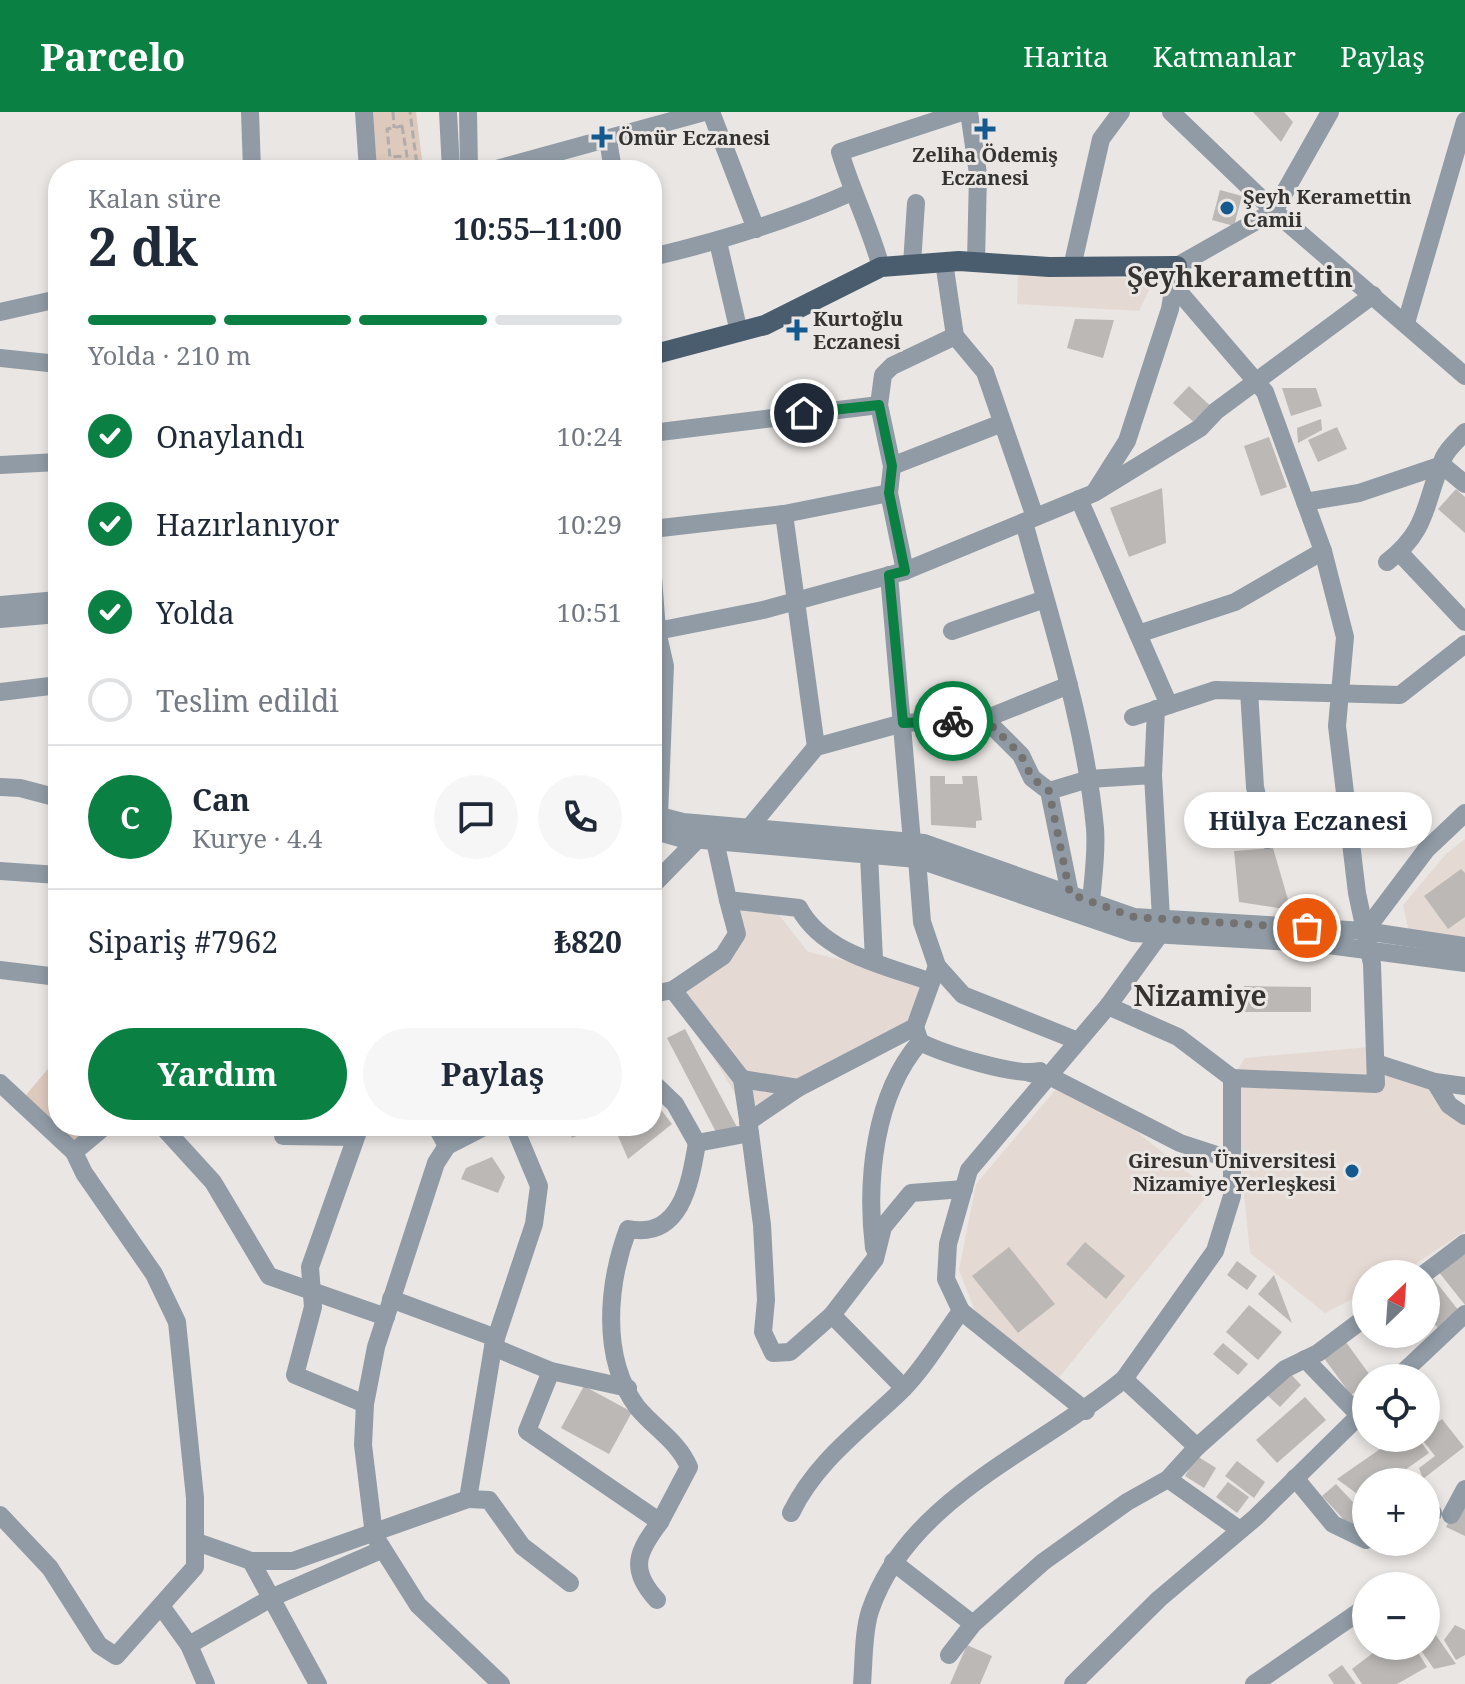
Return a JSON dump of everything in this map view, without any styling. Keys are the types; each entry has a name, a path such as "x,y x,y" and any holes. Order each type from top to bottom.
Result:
{"main road":[{"path":"662,352 765,325 881,267 976,262 1175,276"}],"street":[{"path":"250,112 252,160"},
{"path":"364,112 367,160"},
{"path":"448,112 450,160"},
{"path":"468,112 469,160"},
{"path":"531,160 704,112"},
{"path":"711,112 756,229"},
{"path":"881,267 867,218 852,192 840,152 962,112"},
{"path":"969,112 978,174 976,262"},
{"path":"1072,267 1101,139 1121,112"},
{"path":"1171,112 1274,211 1465,376"},
{"path":"1086,496 1127,441 1170,309 1175,276 1274,211 1330,112"},
{"path":"1406,323 1465,121"},
{"path":"608,140 611,160"},
{"path":"662,255 718,242 852,192"},
{"path":"912,264 916,203"},
{"path":"718,242 739,332"},
{"path":"944,262 955,336 985,372 1002,423 1030,519 1045,599 1069,685 1089,779 1095,831 1091,902"},
{"path":"1108,1006 1178,1037 1232,1078 1376,1084 1369,950 1337,726 1345,637 1323,551 1265,392 1175,276"},
{"path":"662,630 795,601 897,573 1086,496 1200,428 1216,411 1373,295"},
{"path":"0,312 48,301"},
{"path":"875,1259 869,1201 881,1125 902,1063 918,1035 934,974 922,922 914,850 889,493 892,466 879,405 883,375 892,366 955,336"},
{"path":"0,358 48,363"},
{"path":"662,432 879,405"},
{"path":"892,466 1002,423"},
{"path":"1465,432 1445,454 1433,496 1411,544 1393,557 1465,622"},
{"path":"0,465 48,463"},
{"path":"1305,502 1359,493 1442,465"},
{"path":"1442,465 1465,484"},
{"path":"662,528 784,514 889,493"},
{"path":"1086,496 1162,707 1153,775 1161,926 1108,1006 1078,1041 1045,1072 969,1170 948,1244 946,1279 961,1311 1086,1411"},
{"path":"784,514 816,747"},
{"path":"1138,634 1235,602 1323,551"},
{"path":"952,631 1045,599"},
{"path":"0,605 48,601"},
{"path":"0,619 48,615"},
{"path":"1133,717 1215,690 1400,695 1465,644"},
{"path":"662,657 665,666 662,708"},
{"path":"749,828 816,747 903,723 985,719 1069,685"},
{"path":"0,692 48,686"},
{"path":"1249,691 1255,787 1267,840"},
{"path":"985,719 1021,755 1032,778 1049,791 1070,894"},
{"path":"1049,791 1089,779 1153,775"},
{"path":"0,787 20,788 48,795"},
{"path":"1365,931 1426,850 1465,813"},
{"path":"662,821 749,828 914,850 1133,933 1161,926 1365,931 1465,946"},
{"path":"662,823 706,840 869,855 914,850 924,843 1161,926 1465,963"},
{"path":"662,877 706,840"},
{"path":"662,992 673,990 723,956 737,934 706,840"},
{"path":"869,855 874,960"},
{"path":"0,871 48,874"},
{"path":"728,900 799,908 807,923 828,943 874,960 934,974 963,995 1078,1041"},
{"path":"0,970 48,976"},
{"path":"673,990 742,1079 762,1225 766,1300 763,1332 773,1353 790,1352 832,1315 875,1259 883,1227 911,1193 964,1189"},
{"path":"918,1035 969,1062 1045,1072 1180,1143 1232,1160"},
{"path":"697,1143 749,1128 798,1088 918,1035"},
{"path":"1376,1063 1435,1082 1465,1086"},
{"path":"862,1684 870,1612 893,1562 911,1538 999,1464 1086,1411 1124,1379 1215,1251 1232,1196 1232,1078"},
{"path":"742,1079 798,1088"},
{"path":"1435,1082 1449,1105 1465,1116"},
{"path":"0,1083 48,1128"},
{"path":"657,1600 647,1589 639,1566 640,1549 660,1522 689,1467 684,1454 637,1406 615,1361 611,1299 615,1262 628,1229 647,1232 664,1226 689,1188 697,1143 675,1104 662,1092"},
{"path":"0,1515 50,1568 99,1645 116,1656 195,1567 197,1542 177,1322 154,1274 84,1173 74,1152 57,1136"},
{"path":"74,1152 93,1136"},
{"path":"171,1136 213,1182 269,1276 388,1308 494,1343 551,1371 628,1388"},
{"path":"356,1136 310,1267 313,1307 295,1375 365,1404"},
{"path":"442,1136 447,1146"},
{"path":"466,1136 447,1146 436,1163 388,1308 365,1404 363,1445 378,1542 418,1605 501,1684"},
{"path":"468,1499 494,1343 534,1224 539,1186 518,1136"},
{"path":"1440,1262 1465,1243"},
{"path":"791,1513 800,1495 839,1446 904,1388 961,1311"},
{"path":"1412,1364 1465,1314"},
{"path":"832,1315 904,1388"},
{"path":"949,1655 973,1624 1043,1562 1127,1502 1168,1479 1197,1447 1285,1369 1352,1327"},
{"path":"1305,1359 1352,1402"},
{"path":"551,1371 527,1431 660,1522"},
{"path":"1124,1379 1197,1447"},
{"path":"1073,1684 1159,1599 1240,1530 1352,1423"},
{"path":"1295,1478 1333,1524 1352,1533"},
{"path":"1168,1479 1240,1530"},
{"path":"1440,1512 1465,1489"},
{"path":"189,1645 378,1542 468,1499 489,1500 522,1546 570,1583"},
{"path":"197,1542 251,1561 293,1561 378,1542"},
{"path":"251,1561 318,1684"},
{"path":"893,1562 973,1624"},
{"path":"161,1606 189,1645 206,1684"},
{"path":"1254,1684 1352,1617"}],"path":[{"path":"393,112 394,128"},
{"path":"410,112 416,160"},
{"path":"407,156 402,126 387,129 390,157 407,156 415,155"}],"shaded area":[{"path":"371,112 416,112 422,160 373,160"},
{"path":"1018,272 1154,280 1139,311 1017,304"},
{"path":"1465,839 1465,941 1409,932 1403,905 1446,854"},
{"path":"728,900 772,906 808,952 923,979 915,1027 747,1114 673,990 737,934"},
{"name":"Giresun Üniversitesi Nizamiye Yerleşkesi","path":"1369,1047 1465,1115 1465,1231 1421,1260 1352,1260 1352,1299 1325,1313 1250,1253 1232,1078 1245,1058"},
{"path":"48,1069 48,1119 26,1095"},
{"path":"1067,1076 1211,1191 1057,1380 981,1326 959,1270 976,1184"},
{"path":"63,1136 84,1136 72,1146"}],"building":[{"path":"1253,112 1284,112 1293,122 1281,142"},
{"name":"Şeyh Keramettin Camii","path":"1220,190 1242,196 1234,226 1212,220"},
{"path":"1075,319 1114,320 1103,358 1067,348"},
{"path":"1189,386 1216,411 1200,428 1173,403"},
{"path":"1282,388 1316,388 1322,406 1291,416"},
{"path":"1321,419 1322,430 1298,443 1297,428"},
{"path":"1337,427 1347,449 1318,462 1308,440"},
{"path":"1269,437 1287,487 1261,496 1244,446"},
{"path":"1162,488 1166,543 1129,557 1110,508"},
{"path":"1456,489 1465,497 1465,533 1438,509"},
{"path":"930,776 945,776 945,784 963,784 962,776 977,776 982,820 976,821 976,828 931,825"},
{"path":"1273,848 1291,910 1239,902 1234,851"},
{"path":"1461,869 1465,873 1465,917 1448,929 1424,896"},
{"path":"1244,986 1311,987 1311,1012 1244,1012"},
{"path":"685,1029 738,1129 717,1134 667,1038"},
{"path":"662,1111 672,1124 662,1132"},
{"path":"618,1136 657,1136 628,1159"},
{"path":"492,1157 505,1177 498,1193 461,1179 466,1168"},
{"path":"1085,1242 1125,1276 1106,1299 1066,1264"},
{"path":"1009,1247 1055,1304 1018,1333 972,1276"},
{"path":"1465,1254 1465,1305 1440,1274 1440,1270"},
{"path":"1237,1261 1257,1276 1247,1290 1227,1275"},
{"path":"1274,1275 1292,1323 1258,1294"},
{"path":"1440,1287 1459,1311 1440,1326"},
{"path":"1249,1305 1282,1332 1258,1360 1226,1332"},
{"path":"1343,1338 1362,1364 1352,1364 1352,1394 1351,1395 1321,1354"},
{"path":"1223,1343 1248,1364 1238,1375 1213,1354"},
{"path":"1288,1371 1301,1385 1280,1407 1266,1394"},
{"path":"584,1386 632,1412 609,1454 561,1428"},
{"path":"1305,1397 1326,1420 1277,1463 1256,1440"},
{"path":"1442,1419 1464,1447 1437,1468 1419,1468 1435,1456 1432,1452 1440,1452"},
{"path":"1376,1452 1429,1453 1408,1468 1353,1468"},
{"path":"1197,1456 1216,1468 1204,1488 1185,1476"},
{"path":"1237,1461 1265,1482 1254,1498 1225,1476"},
{"path":"1352,1469 1352,1490 1337,1479"},
{"path":"1228,1482 1249,1497 1237,1513 1216,1497"},
{"path":"1336,1484 1352,1501 1352,1529 1322,1496"},
{"path":"1465,1492 1465,1536 1446,1527"},
{"path":"1455,1625 1465,1630 1465,1655 1456,1660 1444,1640"},
{"path":"1440,1641 1456,1664 1434,1669 1428,1660 1440,1660"},
{"path":"967,1645 992,1656 980,1684 950,1684"},
{"path":"1364,1660 1423,1660 1427,1667 1397,1684 1362,1684 1352,1669"},
{"path":"1342,1665 1356,1684 1334,1684 1328,1675"}],"way so far":[{"path":"953,721 985,719 1021,755 1032,778 1049,791 1070,894 1134,917 1307,928"}],"place":[{"name":"Zeliha Ödemiş Eczanesi","path":"985,129"},
{"name":"Ömür Eczanesi","path":"602,137"},
{"name":"Şeyh Keramettin Camii","path":"1227,208"},
{"name":"Kurtoğlu Eczanesi","path":"797,330"},
{"name":"Hülya Eczanesi","path":"1307,928"},
{"name":"Giresun Üniversitesi Nizamiye Yerleşkesi","path":"1352,1171"}],"district":[{"name":"Şeyhkeramettin","path":"1240,276"},
{"name":"Nizamiye","path":"1200,995"}],"route":[{"path":"804,413 879,405 892,466 889,493 905,571 889,575 903,723 953,721"}]}
